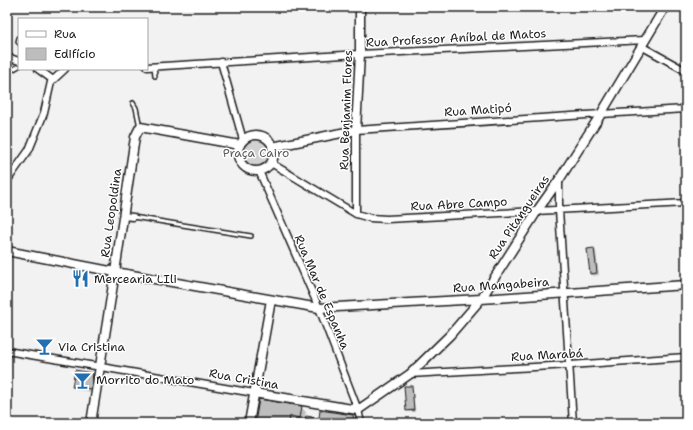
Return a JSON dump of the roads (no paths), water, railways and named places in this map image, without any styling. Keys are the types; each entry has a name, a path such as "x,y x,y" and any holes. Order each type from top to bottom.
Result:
{"street":[{"name":"Rua Benjamim Flores","path":"356,214 356,130 360,54 360,7"},
{"name":"Rua Pitangueiras","path":"358,410 410,374 450,335 481,299 601,114 665,7"},
{"name":"Rua Professor Aníbal de Matos","path":"148,67 360,54 643,43"},
{"path":"643,43 686,71"},
{"path":"7,58 18,61"},
{"path":"221,62 241,143"},
{"path":"39,70 53,80"},
{"path":"7,181 29,150 44,113 51,82 64,70"},
{"name":"Rua Matipó","path":"272,147 356,130 686,109"},
{"path":"140,127 241,143"},
{"name":"Rua Leopoldina","path":"91,423 135,137 140,127"},
{"path":"260,136 265,138 270,142 272,147 273,155 271,164 264,169 259,171 249,170 241,164 238,150 241,143 248,137 260,136"},
{"name":"Rua Abre Campo","path":"271,164 356,214 370,218 387,219 686,203"},
{"name":"Rua Mar de Espanha","path":"259,171 318,308 358,410 361,423"},
{"path":"559,180 559,210 573,423"},
{"path":"123,216 133,217"},
{"name":"Rua Mangabeira","path":"7,251 318,308 686,286"},
{"path":"248,423 270,300"},
{"name":"Rua Cristina","path":"7,351 358,410"},
{"name":"Rua Marabá","path":"410,374 686,357"}],"lane":[{"path":"154,66 155,76"},
{"path":"7,73 18,67"},
{"path":"133,103 136,108 140,127"},
{"path":"133,217 251,236"}],"place":[{"name":"Mercearia LIli","path":"81,279"},
{"name":"Via Cristina","path":"45,347"},
{"name":"Morrito do Mato","path":"83,380"}],"park label":[{"name":"Praça Cairo","path":"256,153"}]}
